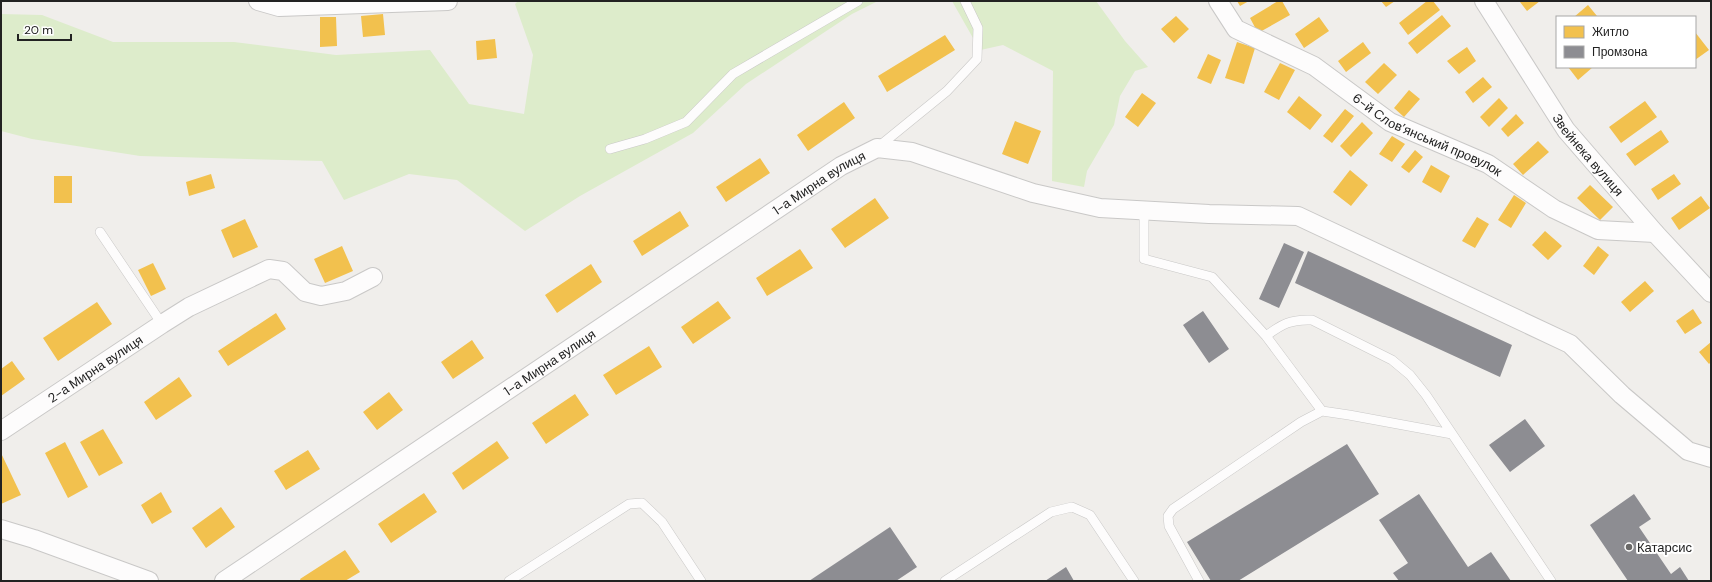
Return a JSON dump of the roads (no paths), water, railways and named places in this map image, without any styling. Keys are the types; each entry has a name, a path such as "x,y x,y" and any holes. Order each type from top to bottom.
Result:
{"street":[{"path":"258,1 279,7 448,1"},
{"name":"6-й Слов’янський провулок","path":"1218,1 1236,29 1314,66 1390,122 1488,164 1554,209 1598,230 1655,233"},
{"name":"Звейнека вулиця","path":"1484,1 1566,130 1655,233 1711,293"},
{"path":"877,148 912,152 1040,194 1100,208 1298,216 1570,344 1622,395 1688,451 1711,458"},
{"name":"1-а Мирна вулиця","path":"224,581 841,166 877,148"},
{"name":"2-а Мирна вулиця","path":"1,430 189,307 269,269 283,271 305,292 320,296 346,291 373,277"},
{"path":"1,529 34,539 149,581"}],"lane":[{"path":"610,149 645,139 686,122 733,74 858,1"},
{"path":"877,148 947,91 977,59 978,28 966,1"},
{"path":"1144,210 1144,259 1212,277 1266,336 1322,411"},
{"path":"100,232 162,324"},
{"path":"1266,336 1281,325 1298,319 1312,320 1392,360 1410,375 1426,395 1551,581"},
{"path":"1199,581 1169,526 1168,516 1173,509 1301,422 1322,411 1452,434"},
{"path":"508,581 629,504 642,503 662,522 701,581"},
{"path":"945,581 1051,512 1072,507 1090,515 1134,581"}],"place":[{"name":"Катарсис","path":"1629,547"}]}
